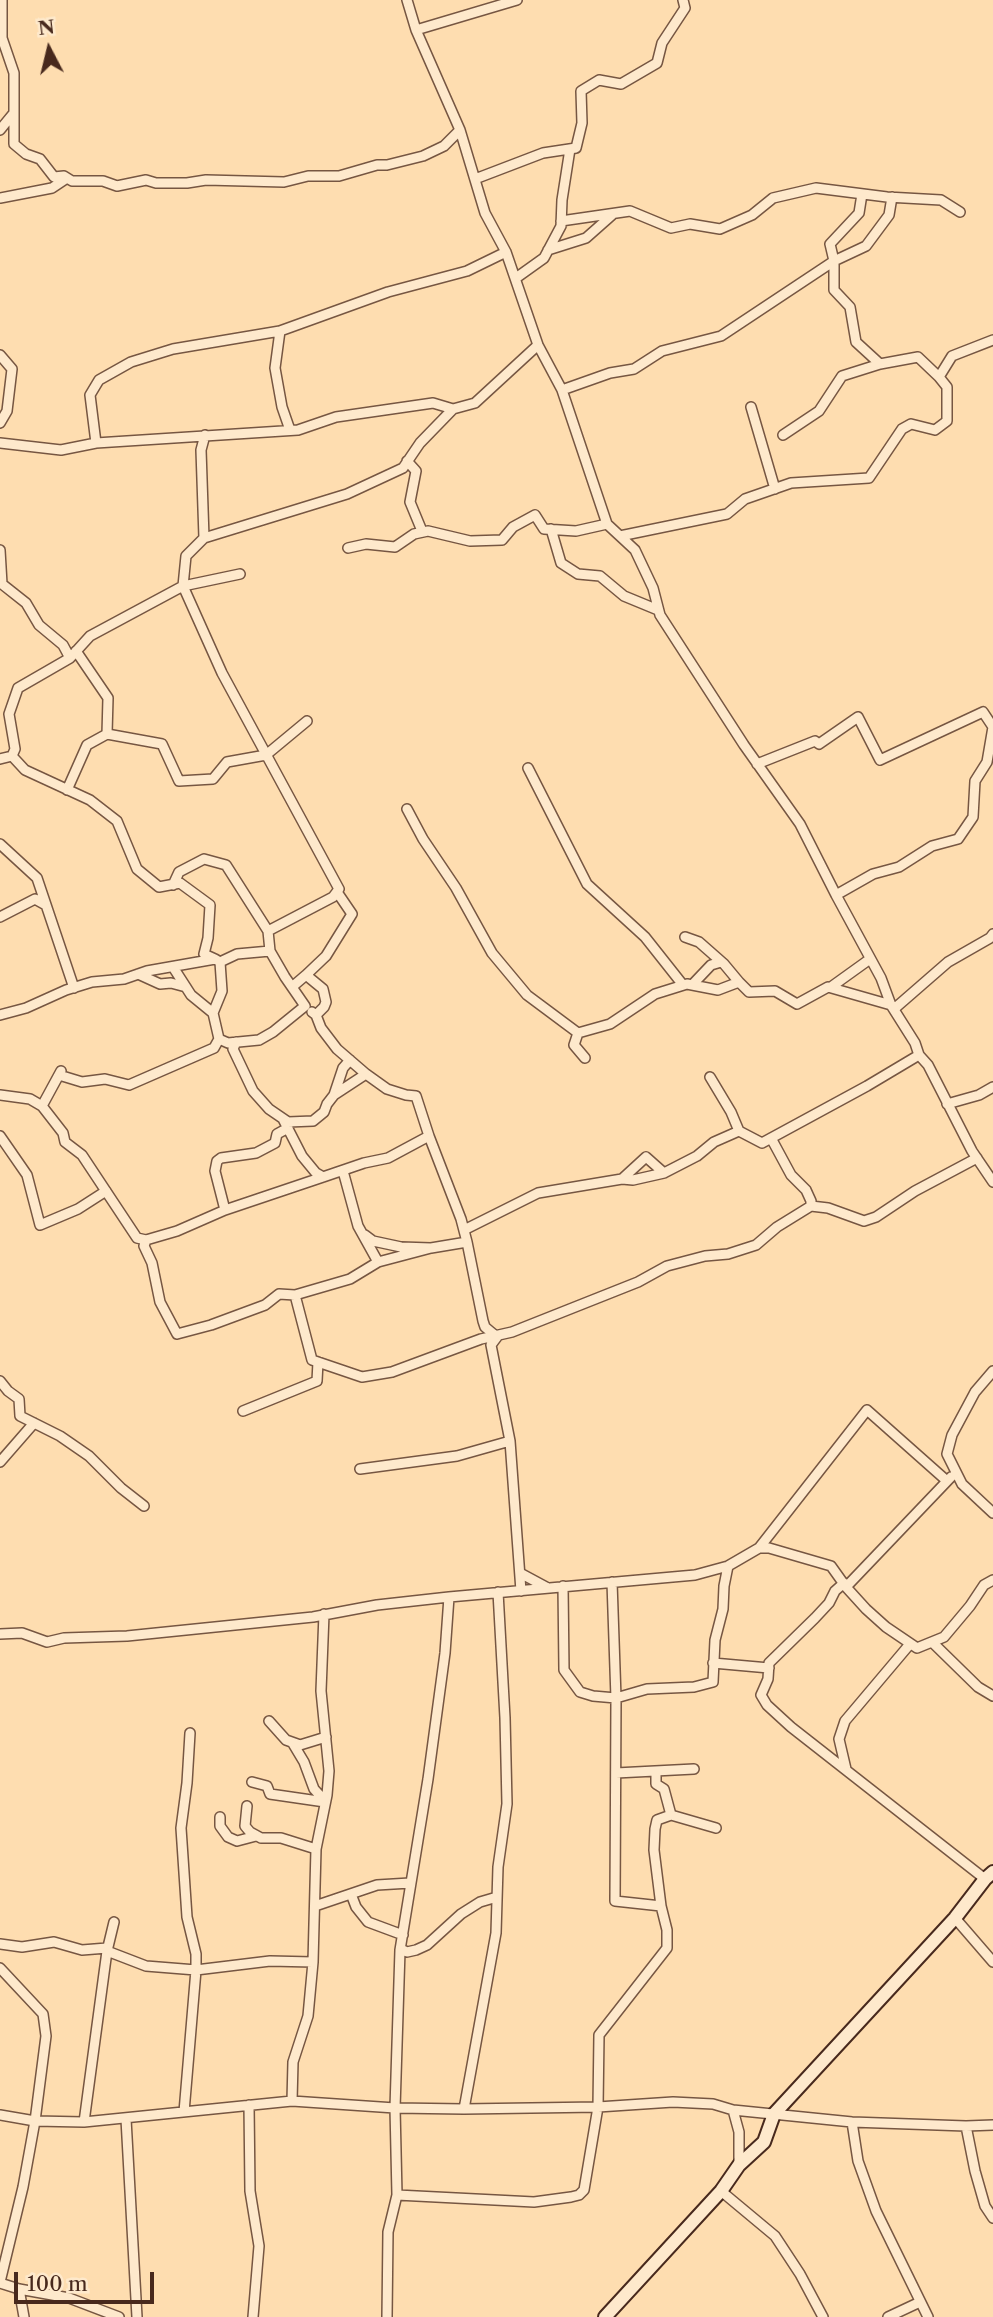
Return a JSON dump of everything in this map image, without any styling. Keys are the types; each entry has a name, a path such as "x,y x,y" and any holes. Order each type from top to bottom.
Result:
{"street":[{"path":"2,0 2,38 14,72 14,144 26,154 40,159 54,177 64,176 72,181 103,181 117,186 146,180 156,183 206,180 284,182 308,176 339,176 423,156 444,146 460,130"},
{"path":"407,0 416,30 460,130 485,213 506,252 538,345 562,390 607,524 635,550 653,589 658,610 757,764 800,824 881,978 892,1007 915,1043 919,1055 928,1065 976,1158 993,1182"},
{"path":"416,30 517,0"},
{"path":"475,179 543,153 576,148 582,123 581,91 599,80 621,84 657,63 662,43 685,8 683,0"},
{"path":"0,130 13,114"},
{"path":"516,278 544,258 561,226 570,149"},
{"path":"0,198 52,188 67,178"},
{"path":"561,221 630,211 671,228 690,224 720,229 752,215 773,198 816,188 942,200 960,212"},
{"path":"862,194 859,213 830,244 834,261 834,290 850,307 856,342 880,364"},
{"path":"562,390 610,373 634,369 662,351 721,336 834,261 866,246 888,215 892,197"},
{"path":"548,250 586,238 613,214"},
{"path":"96,443 90,395 99,380 131,362 173,349 280,331 388,292 467,271 506,252"},
{"path":"280,331 275,368 282,407 290,430"},
{"path":"939,377 952,356 993,340"},
{"path":"268,931 333,897 339,889 222,673 183,586 186,556 204,538 347,494 403,468 420,443 453,409 475,403 538,345"},
{"path":"0,355 12,369 7,411 0,423"},
{"path":"620,536 727,514 745,499 791,483 869,478 902,429 911,424 936,430 947,421 947,387 918,357 880,364 842,376 819,411 783,435"},
{"path":"0,443 61,450 96,443 298,430 336,417 432,403 453,409"},
{"path":"751,407 775,489"},
{"path":"204,538 201,450 205,435"},
{"path":"407,461 416,471 410,502 422,531"},
{"path":"348,548 366,544 396,547 422,531 470,541 502,540 513,527 535,515 544,528 551,529 576,531 607,524"},
{"path":"551,529 561,563 578,574 600,576 624,596 658,610"},
{"path":"0,550 2,584 26,603 38,625 73,654 108,698 107,734"},
{"path":"12,756 15,749 9,714 18,688 73,654 90,636 183,586 240,574"},
{"path":"757,764 815,741 819,744 858,717 880,760 983,712 993,727 987,762 975,781 972,817 958,839 933,846 899,867 873,874 836,895"},
{"path":"67,790 87,745 107,734 162,744 179,781 213,779 227,762 266,755 307,721"},
{"path":"0,759 12,756"},
{"path":"12,756 25,770 90,800 117,821 137,869 159,887 180,883 210,905 204,954 217,961"},
{"path":"528,768 587,884 645,937 688,985"},
{"path":"407,809 492,953 527,995 578,1034"},
{"path":"0,844 37,878 74,988"},
{"path":"173,885 179,872 204,859 226,865 268,931 271,951 305,1006 316,1015 321,1028 366,1074 387,1088 416,1096 464,1230 485,1326 497,1337"},
{"path":"292,987 326,956 352,914 337,892"},
{"path":"0,916 35,899 44,904"},
{"path":"892,1007 948,962 993,934"},
{"path":"685,937 699,942 722,962 749,992 775,991 797,1004 831,987 870,959"},
{"path":"0,1015 26,1008 92,982 124,979 147,971 217,961 237,954 271,951"},
{"path":"42,1106 60,1073 82,1082 104,1079 129,1085 214,1048 219,1039 213,1013 222,991 217,961"},
{"path":"688,985 711,965 722,962"},
{"path":"173,967 191,995 213,1013"},
{"path":"138,974 160,984 171,983 186,987"},
{"path":"306,975 323,989 326,1002 316,1015"},
{"path":"578,1034 610,1024 655,994 688,985 718,990 739,982"},
{"path":"831,987 892,1007"},
{"path":"219,1039 228,1043 259,1040 305,1006"},
{"path":"578,1034 574,1045 585,1058"},
{"path":"236,1042 233,1049 253,1091 269,1109 288,1122 313,1121 324,1112 334,1095 366,1074"},
{"path":"710,1077 739,1131 762,1143 919,1055"},
{"path":"334,1095 343,1068 350,1060"},
{"path":"947,1104 993,1087"},
{"path":"0,1095 30,1099 42,1106 63,1133 65,1142 82,1155 137,1238 146,1240 177,1231 225,1210 364,1163 388,1158 429,1136"},
{"path":"283,1119 302,1156 316,1173 323,1177"},
{"path":"225,1210 215,1171 217,1161 221,1158 256,1153 275,1143 277,1134 288,1128"},
{"path":"464,1230 538,1193 664,1173 697,1156 714,1142 739,1131"},
{"path":"0,1136 27,1175 40,1225 78,1209 106,1191"},
{"path":"771,1138 791,1175 806,1190 811,1206"},
{"path":"622,1180 646,1157 664,1173"},
{"path":"295,1295 312,1360 362,1377 393,1372 471,1343 497,1337 638,1282 667,1266 705,1256 728,1254 756,1245 777,1227 811,1206 864,1221 876,1217 915,1191 976,1158"},
{"path":"343,1171 358,1226 377,1262"},
{"path":"363,1234 373,1241 401,1247 431,1248"},
{"path":"146,1240 144,1246 152,1263 160,1302 177,1334 265,1305 279,1294 295,1295 351,1279 377,1262 467,1242"},
{"path":"497,1337 491,1345 510,1441 521,1591"},
{"path":"243,1411 317,1381 318,1362"},
{"path":"993,1371 975,1392 952,1435 947,1454 962,1484 993,1513"},
{"path":"0,1381 19,1399 20,1416 60,1436 89,1455 121,1488 144,1506"},
{"path":"0,1634 22,1633 47,1642 64,1638 127,1636 449,1597 714,1572 760,1548 867,1410 947,1481"},
{"path":"0,1462 34,1423"},
{"path":"360,1469 457,1456 510,1441"},
{"path":"605,2317 721,2191 739,2165 764,2142 774,2114 955,1918 989,1876 846,1769 766,1705 761,1695 768,1679 769,1663 955,1473"},
{"path":"760,1548 769,1548 831,1566 845,1585 886,1627 917,1648 944,1637 984,1585 993,1580"},
{"path":"563,1586 564,1670 580,1692 616,1698 647,1689 694,1687 713,1682 715,1640 723,1609 728,1566"},
{"path":"520,1573 547,1588"},
{"path":"612,1582 616,1698 613,1865 615,1901 661,1906"},
{"path":"464,2109 496,1933 498,1867 507,1804 498,1592"},
{"path":"387,2317 388,2232 397,2194 395,2108 401,1949 439,1703 449,1597"},
{"path":"292,2101 293,2062 306,2026 313,1962 316,1849 326,1802 329,1771 321,1691 324,1614"},
{"path":"932,1642 978,1687 993,1696"},
{"path":"846,1769 839,1739 845,1721 910,1644"},
{"path":"713,1663 769,1668"},
{"path":"269,1721 286,1740 300,1745 326,1737"},
{"path":"184,2112 196,1970 196,1954 187,1917 181,1828 190,1733"},
{"path":"292,1742 304,1762 314,1789 326,1802"},
{"path":"616,1773 694,1769"},
{"path":"656,1771 656,1784 664,1789 671,1815"},
{"path":"252,1782 267,1786 270,1794 326,1802"},
{"path":"247,1806 245,1826 256,1836 281,1838 316,1849"},
{"path":"397,2194 534,2202 579,2195 584,2190 598,2107 599,2035 667,1948 667,1930 654,1850 657,1819 671,1815 716,1828"},
{"path":"220,1818 220,1826 228,1837 237,1841 256,1836"},
{"path":"315,1906 387,1883 410,1883"},
{"path":"351,1894 356,1907 368,1922 403,1935"},
{"path":"401,1949 407,1952 427,1945 461,1914 480,1902 497,1897"},
{"path":"955,1918 993,1962"},
{"path":"85,2122 107,1949 114,1922"},
{"path":"0,1944 22,1947 54,1942 82,1950 107,1949 146,1966 196,1970 270,1961 313,1962"},
{"path":"0,1968 43,2014 46,2036 23,2187 0,2282 19,2290 69,2298 119,2317"},
{"path":"0,2115 35,2121 85,2122 292,2101 395,2108 464,2109 598,2107 673,2102 713,2104 733,2110 852,2122 993,2125"},
{"path":"249,2105 250,2191 259,2246 253,2317"},
{"path":"733,2110 739,2132 739,2165"},
{"path":"126,2119 137,2317"},
{"path":"852,2122 858,2161 876,2211 928,2317"},
{"path":"966,2126 985,2206 993,2218"},
{"path":"721,2191 775,2236 800,2274 823,2317"},
{"path":"19,2290 24,2317"},
{"path":"888,2317 920,2302"}]}
